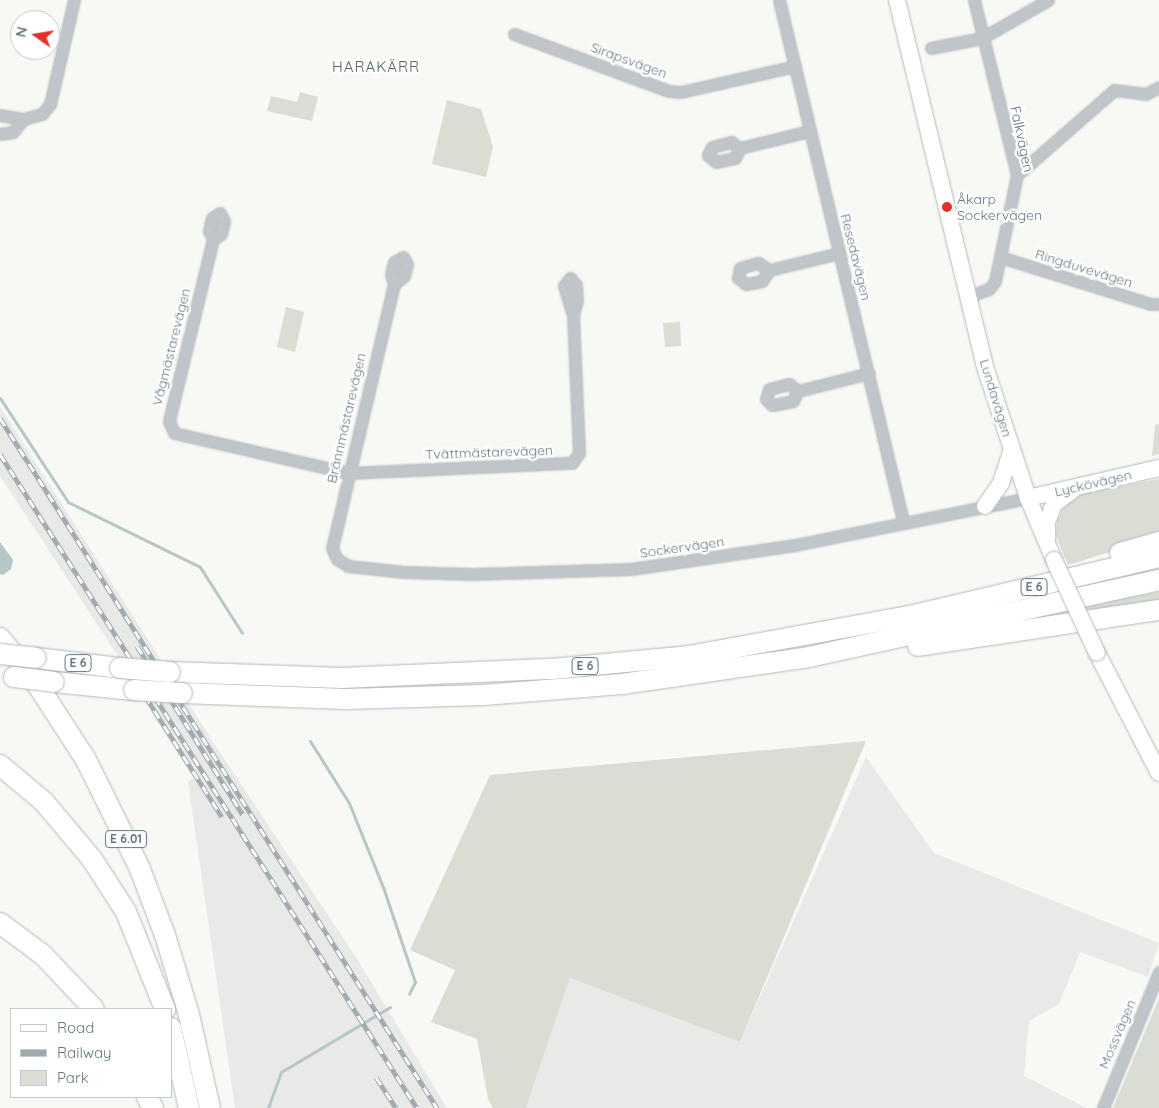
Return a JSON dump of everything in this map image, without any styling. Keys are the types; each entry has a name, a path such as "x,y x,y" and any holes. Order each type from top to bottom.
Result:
{"highway":[{"path":"910,616 1159,542"},
{"name":"E 6","path":"0,654 120,668 256,677 361,677 617,664 689,656 910,616 1159,557"},
{"name":"E 6","path":"16,677 134,690 270,698 346,699 549,691 698,675 809,657 1159,580"},
{"path":"809,657 934,644 1159,610"},
{"path":"0,638 16,677"},
{"name":"E 6.01","path":"0,644 16,677 86,760 140,869 165,934 189,1015 210,1108"},
{"name":"E 6.01","path":"0,765 44,802 92,858 126,912 165,1008"},
{"path":"0,923 43,955 93,1008"},
{"path":"172,1032 189,1108"}],"main road":[{"name":"Lundavägen","path":"897,0 967,296 1028,498 1097,653 1159,774"},
{"path":"985,506 1001,484 1012,450"},
{"name":"Lyckövägen","path":"1028,498 1159,468"},
{"path":"1051,553 1047,522 1054,504 1073,490 1091,483"}],"street":[{"path":"0,115 22,119 42,114 50,104 74,0"},
{"name":"Falkvägen","path":"967,296 992,285 1000,258 1017,175 974,0"},
{"path":"931,48 982,38 1048,0"},
{"name":"Resedavägen","path":"776,1 795,66 903,521"},
{"name":"Sirapsvägen","path":"514,34 669,91 681,92 795,66"},
{"path":"1017,175 1114,90 1146,94 1159,87"},
{"path":"0,134 13,132 22,119"},
{"path":"740,148 810,131"},
{"name":"Vågmästarevägen","path":"213,239 169,422 174,433 348,473"},
{"path":"769,270 840,253"},
{"name":"Ringduvevägen","path":"1000,258 1151,304 1159,304"},
{"name":"Brännmästarevägen","path":"337,559 332,548 348,473 394,284"},
{"name":"Tvättmästarevägen","path":"348,473 572,463 579,453 573,316"},
{"path":"798,391 869,373"},
{"name":"Sockervägen","path":"337,559 348,566 404,572 534,575 631,569 786,547 903,521 1028,498"},
{"name":"Mossvägen","path":"1102,1108 1159,972"}],"shaded area":[{"path":"0,407 215,745 356,957 447,1108 235,1108 188,782 196,775 0,476"},
{"path":"0,542 13,560 11,569 3,575 0,574"},
{"path":"866,757 934,853 1159,943 1148,977 1080,952 1059,1004 1029,1021 1024,1076 1087,1108 526,1108 570,978 740,1042"}],"green space":[{"path":"300,92 318,97 312,121 267,111 271,96 297,102"},
{"path":"447,100 481,109 493,147 486,177 432,164"},
{"path":"286,307 304,312 295,352 277,347"},
{"path":"680,322 681,346 665,347 663,323"},
{"path":"1159,424 1159,454 1152,456 1155,425"},
{"path":"1159,479 1159,537 1068,565 1056,536 1057,520 1067,502 1084,493"},
{"path":"1159,592 1159,603 997,629 1113,600"},
{"path":"866,741 740,1042 570,978 526,1108 493,1108 488,1099 477,1039 431,1022 455,970 410,950 490,775"},
{"path":"1159,998 1159,1108 1113,1108"}],"waterway":[{"path":"0,398 68,502 200,567 242,633"},
{"path":"310,741 349,803 383,887 415,982 409,994"},
{"path":"268,1108 281,1072 390,1007"}],"railway":[{"path":"0,418 437,1108"},
{"path":"0,454 417,1108"},
{"path":"137,646 243,815"},
{"path":"135,680 222,817"},
{"path":"376,1077 396,1108"}],"place":[{"name":"Åkarp Sockervägen","path":"947,207"}],"district":[{"name":"HARAKÄRR","path":"376,67"}]}
